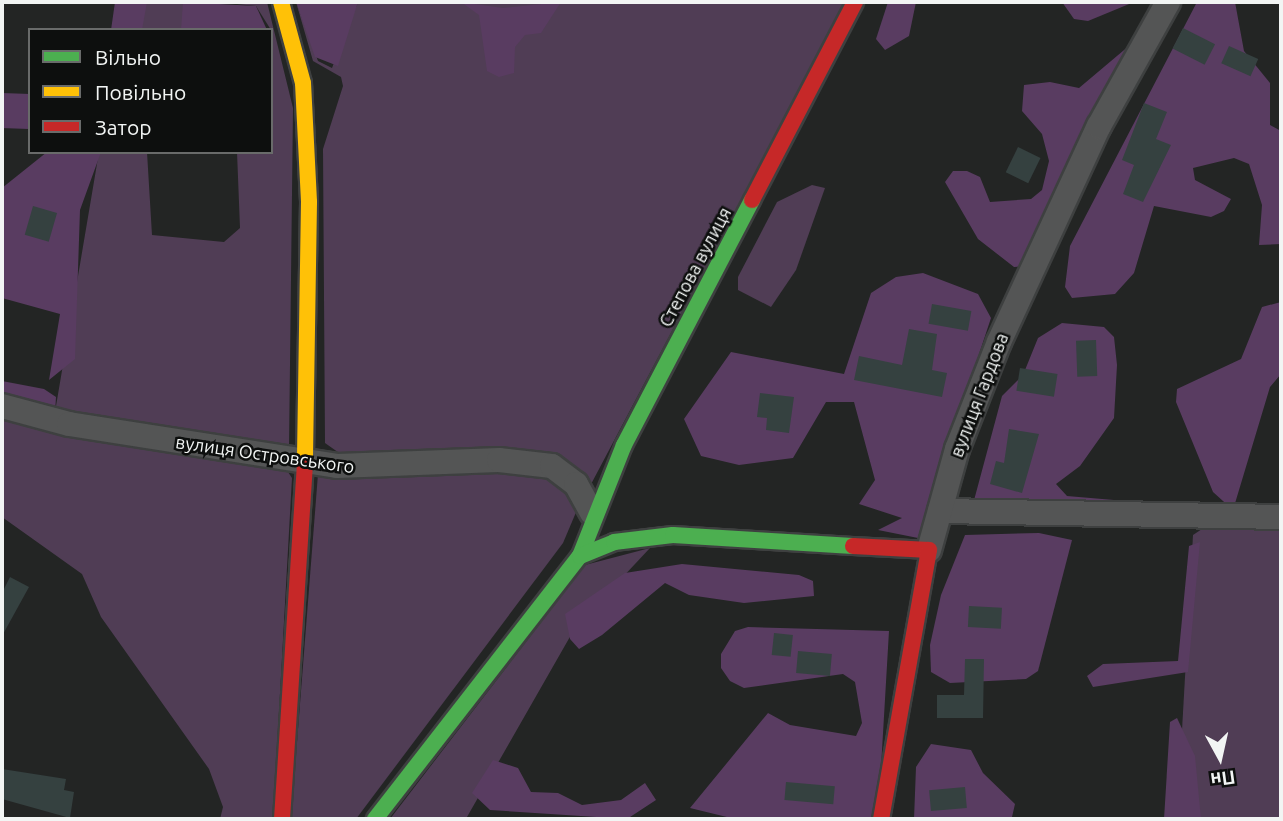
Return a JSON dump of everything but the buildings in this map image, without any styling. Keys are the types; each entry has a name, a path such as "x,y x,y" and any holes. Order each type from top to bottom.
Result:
{"street":[{"path":"281,2 309,131 306,462 282,819"},
{"name":"Степова вулиця","path":"580,556 592,513 855,2"},
{"name":"вулиця Гардова","path":"881,819 882,786 929,550 957,449 1050,228 1168,2"},
{"name":"вулиця Островського","path":"2,406 69,425 306,462 365,468 499,460 552,466 576,484 592,513"},
{"path":"940,511 1281,517"},
{"path":"374,819 580,556 614,542 673,536 929,550"}],"shaded area":[{"path":"115,2 147,2 142,28 111,28"},
{"path":"126,2 183,2 183,28 126,28"},
{"path":"183,2 256,6 266,28 181,28"},
{"path":"216,2 267,2 293,108 289,450 55,412 99,154 147,154 152,235 224,242 240,228 237,154 273,154 273,28 270,28 256,6"},
{"path":"296,2 318,61 332,68 358,2 846,2 589,488 582,477 342,455 325,443 323,149 343,86 341,77 313,61"},
{"path":"296,2 358,2 338,66 315,57"},
{"path":"461,2 503,8 561,2 541,33 525,35 515,47 514,73 499,77 487,71 479,15"},
{"path":"888,2 916,2 909,36 885,50 876,39"},
{"path":"1062,2 1134,2 1088,21 1074,19"},
{"path":"1197,2 1235,2 1244,51 1270,83 1270,125 1281,131 1281,244 1259,245 1262,205 1249,164 1234,158 1193,168 1195,180 1231,199 1224,211 1211,217 1154,206 1134,273 1115,294 1072,298 1065,287 1070,246"},
{"path":"1130,45 1028,266 1014,267 978,239 945,182 953,171 967,171 980,177 990,202 1031,199 1042,190 1049,161 1042,134 1022,111 1024,85 1050,82 1079,88"},
{"path":"2,93 28,94 28,129 2,128"},
{"path":"44,154 100,154 80,210 75,359 49,380 60,314 2,298 2,188"},
{"path":"812,185 825,188 796,270 771,307 738,290 738,277 777,202"},
{"path":"923,273 978,294 991,318 918,538 878,530 902,518 859,504 875,480 854,402 826,402 793,458 739,465 701,456 684,419 731,352 844,374 871,293 896,277"},
{"path":"1281,302 1281,374 1270,387 1233,510 1213,492 1176,402 1177,389 1241,359 1262,307"},
{"path":"1062,323 1104,327 1114,337 1117,365 1114,418 1080,466 1056,484 1067,496 1161,504 973,504 1002,396 1023,375 1038,338"},
{"path":"2,381 44,389 56,397 55,412 2,408"},
{"path":"2,414 286,469 292,478 273,819 220,819 223,807 209,769 101,617 82,574 2,517"},
{"path":"507,468 561,479 577,510 563,543 356,819 291,819 318,474"},
{"path":"1208,525 1281,526 1281,819 1177,819 1193,535"},
{"path":"1039,533 1072,540 1038,671 1026,679 950,683 931,672 930,645 941,595 965,535"},
{"path":"1200,542 1188,672 1093,687 1087,676 1103,664 1178,661 1189,546"},
{"path":"650,548 575,628 467,817 390,819 585,565"},
{"path":"682,564 799,575 813,581 814,596 744,603 689,595 665,583 602,635 579,649 570,639 565,614 625,573"},
{"path":"748,627 889,631 878,819 735,819 690,808 768,713 790,725 856,736 862,723 855,682 843,674 744,688 730,681 721,668 721,654 735,631"},
{"path":"1177,718 1195,756 1201,819 1164,819 1170,722"},
{"path":"931,744 971,750 983,773 1015,804 1012,817 914,819 916,767"},
{"path":"493,760 518,768 531,792 558,793 582,805 621,800 645,783 656,800 627,819 490,810 472,793"}],"traffic: fast":[{"path":"580,556 624,445 752,200"},
{"path":"375,819 580,556 614,542 673,535 853,546"}],"traffic: slow":[{"path":"281,2 303,83 309,202 305,463"}],"traffic: jam":[{"path":"752,200 855,2"},
{"path":"282,819 305,463"},
{"path":"853,546 929,550 881,819"}]}
